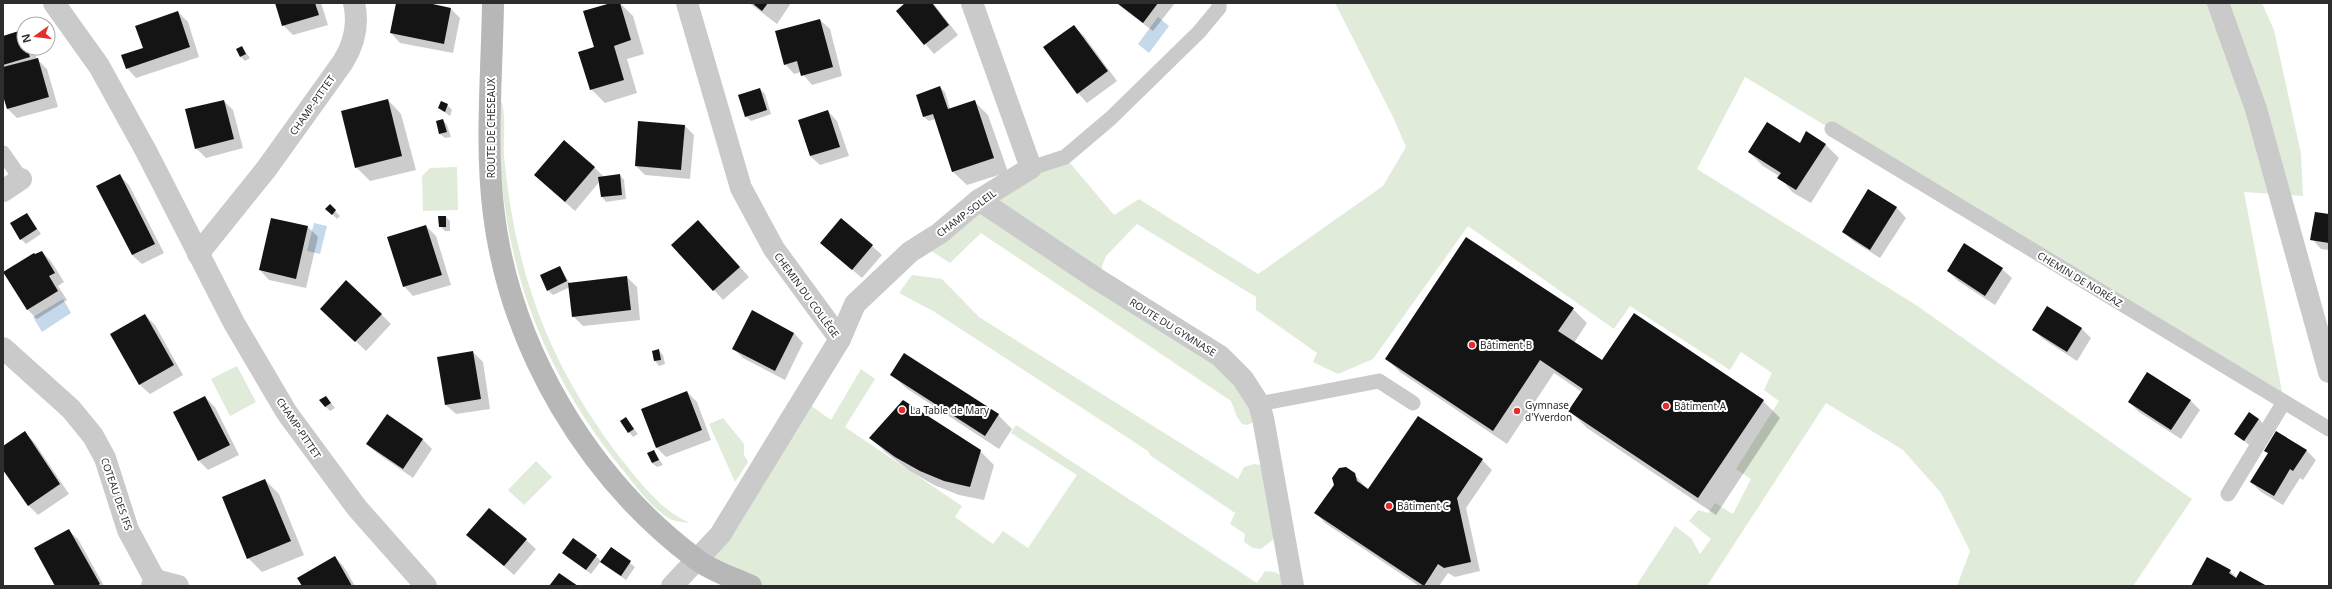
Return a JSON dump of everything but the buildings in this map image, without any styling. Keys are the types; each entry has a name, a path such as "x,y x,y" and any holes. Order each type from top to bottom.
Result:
{"street":[{"name":"CHAMP-PITTET","path":"54,3 99,66 146,151 234,323 287,413 357,508 426,586"},
{"name":"CHAMP-PITTET","path":"198,254 267,168 343,62 351,49 354,36 356,12 354,3"},
{"name":"ROUTE DE CHESEAUX","path":"493,3 490,170 494,217 515,302 536,358 562,410 612,480 650,520 697,560 751,586"},
{"name":"CHEMIN DU COLLÈGE","path":"687,3 741,188 774,249 840,339 720,535 697,560"},
{"path":"972,3 1031,168"},
{"path":"2218,3 2256,108 2329,372"},
{"name":"CHAMP-SOLEIL","path":"840,339 855,304 910,252 940,233 979,200 1031,168"},
{"path":"3,191 22,179"},
{"name":"ROUTE DU GYMNASE","path":"979,200 1097,279 1220,356 1243,379 1259,404 1269,445 1293,586"},
{"name":"COTEAU DES IFS","path":"3,348 72,409 93,436 105,458 128,530 153,583 178,586"},
{"path":"672,586 697,560"}],"lane":[{"path":"1031,168 1064,157 1106,122 1199,32 1219,8 1219,3"},
{"name":"CHEMIN DE NORÉAZ","path":"1832,129 2329,429"},
{"path":"3,153 22,179"},
{"path":"1259,404 1379,381 1413,403"},
{"path":"2228,494 2284,402"}],"green space":[{"path":"1335,3 2262,3 2274,30 2301,154 2303,196 2244,192 2284,402 1745,77 1697,169 1916,305 2192,499 2133,586 1957,586 1970,551 1941,493 1903,450 1826,403 1707,586 1636,586 1675,526 1691,538 1700,554 1711,539 1689,521 1698,510 1708,513 1715,503 1733,514 1751,479 1736,469 1779,401 1764,390 1772,373 1741,352 1730,370 1630,306 1614,329 1468,226 1373,359 1338,374 1313,362 1317,353 1256,310 1256,297 1137,224 1106,256 1097,279 1220,356 1263,418 1247,425 1242,424 1237,417 1231,401 981,233 950,263 922,245 1065,157 1114,215 1139,199 1258,274 1383,186 1406,147 1394,119"},
{"path":"500,99 504,118 504,156 507,183 518,245 527,279 550,342 582,402 622,460 644,487 661,504 680,518 690,523 670,519 656,509 644,496 595,434 572,398 552,361 535,323 521,283 511,242 504,200 500,156"},
{"path":"457,167 458,210 423,211 422,176 430,168"},
{"path":"912,275 942,279 979,317 1238,479 1244,467 1254,464 1272,467 1283,532 1261,549 1253,548 1244,542 1245,534 1230,524 1235,513 1151,456 1148,451 933,311 899,293"},
{"path":"237,366 256,402 230,416 211,379"},
{"path":"861,369 875,379 845,427 962,506 955,517 993,544 1003,531 1028,548 1077,475 1011,433 1016,425 1257,583 1265,571 1275,572 1293,582 1293,586 751,586 697,560 803,400 831,420"},
{"path":"723,418 744,444 744,455 748,462 735,482 709,424"},
{"path":"536,461 552,477 524,505 508,490"}],"water":[{"path":"1158,17 1169,26 1149,53 1138,44"},
{"path":"314,223 327,226 320,254 307,251"},
{"path":"63,299 71,313 42,332 33,317"}],"place":[{"name":"Bâtiment B","path":"1472,345"},
{"name":"Bâtiment A","path":"1666,406"},
{"name":"La Table de Mary","path":"902,410"},
{"name":"Gymnase d'Yverdon","path":"1517,411"},
{"name":"Bâtiment C","path":"1389,506"}]}
